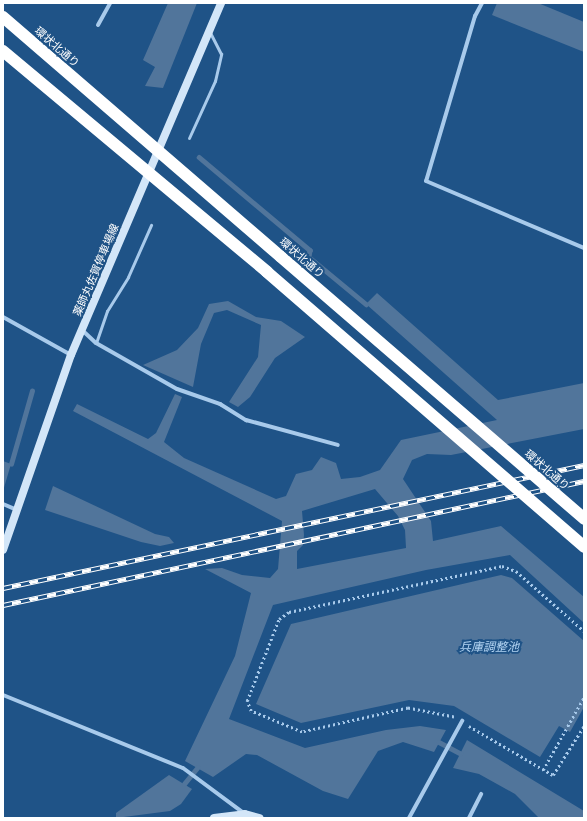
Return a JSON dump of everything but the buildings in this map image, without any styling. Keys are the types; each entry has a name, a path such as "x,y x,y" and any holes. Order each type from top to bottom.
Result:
{"highway":[{"name":"環状北通り","path":"3,17 584,519"},
{"path":"3,51 267,272 584,547"}],"main road":[{"name":"薬師丸佐賀停車場線","path":"3,550 71,355 150,175 157,151 221,3"},
{"path":"214,818 245,814 259,818"}],"street":[{"path":"98,25 110,3"},
{"path":"482,3 475,16 426,181 584,248"},
{"path":"3,317 71,355"},
{"path":"82,329 96,342 177,389 220,404 246,420 338,445"},
{"path":"3,504 17,510"},
{"path":"3,696 183,768 204,780 245,814"},
{"path":"409,818 462,722"},
{"path":"469,818 482,794"}],"lane":[{"path":"189,138 214,81 221,54 209,28"},
{"path":"96,342 106,311 128,277 151,225"}],"path":[{"path":"584,631 516,571 502,566 289,612 279,619 247,701 251,711 302,732 408,708 450,715 553,776 584,726"},
{"path":"544,770 584,697"}],"water":[{"path":"168,3 197,3 163,88 145,86 155,67 143,60"},
{"path":"497,3 538,3 584,22 584,52 492,15"},
{"path":"377,293 498,400 584,383 584,429 451,455 427,454 412,460 403,479 431,521 433,541 501,526 584,597 584,623 510,555 426,570 273,605 229,719 305,748 386,730 420,726 446,730 434,752 403,742 378,751 348,799 323,791 257,755 246,754 213,777 185,761 235,656 251,593 205,569 222,568 242,575 270,578 278,569 282,521 73,411 77,404 148,439 156,433 175,394 182,397 164,442 184,458 276,499 286,496 296,474 312,470 321,457 336,463 341,479 360,477 380,470 401,440 497,420 366,304","holes":["375,489 398,516 405,530 406,548 297,569 297,551 303,545 304,535 302,511"]},
{"path":"228,301 256,317 281,321 305,337 275,358 250,397 238,407 229,402 258,357 261,325 227,310 214,313 201,344 193,387 143,365 177,350 198,328 209,304"},
{"path":"3,461 11,464 3,491"},
{"path":"53,486 155,534 169,537 174,543 160,546 141,542 45,510"},
{"name":"兵庫調整池","path":"501,575 512,578 584,641 584,707 570,732 559,726 540,757 454,706 409,700 301,723 256,704 291,624"},
{"path":"467,740 584,811 584,818 539,818 515,794 479,774 453,768"},
{"path":"169,775 192,789 181,804 170,811 116,818 116,813"}],"waterway":[{"path":"199,157 310,250 309,257 366,304"},
{"path":"11,464 32,391"},
{"path":"439,742 460,753"},
{"path":"184,784 197,768"}],"railway":[{"path":"3,588 584,465"},
{"path":"3,605 584,481"}]}
